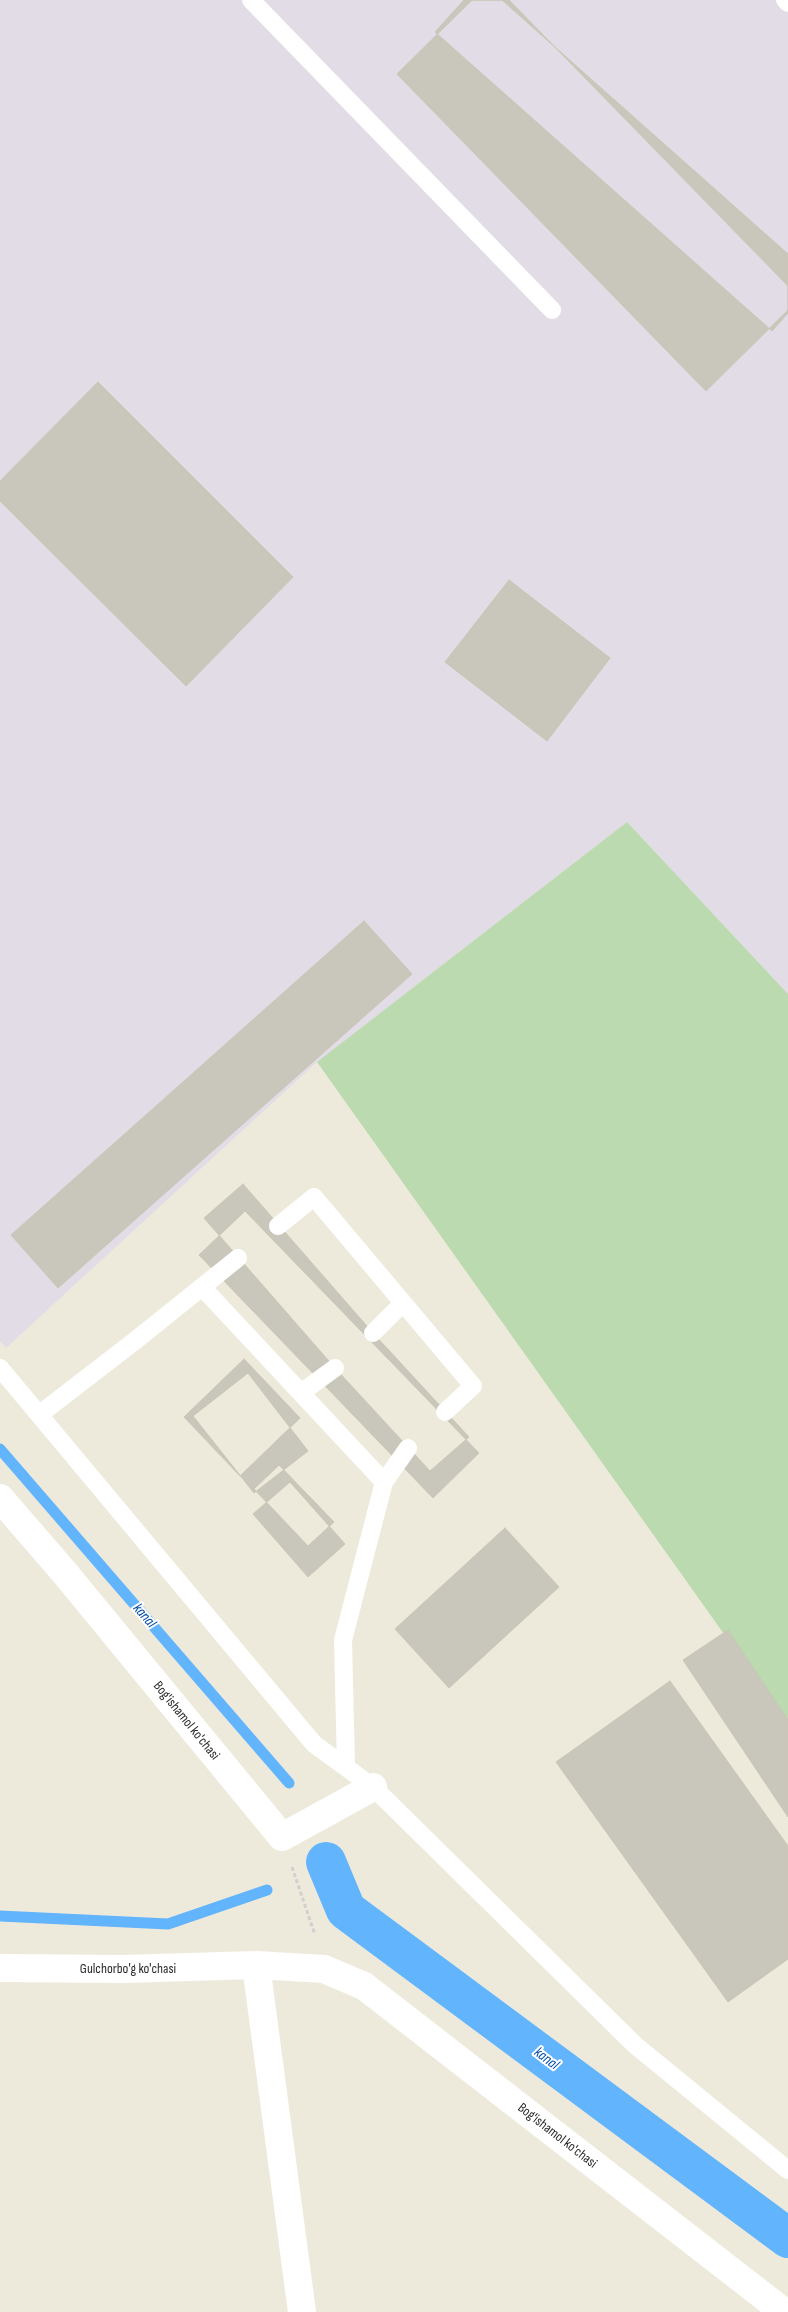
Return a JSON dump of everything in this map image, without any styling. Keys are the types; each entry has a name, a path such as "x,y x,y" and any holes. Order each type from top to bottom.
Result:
{"street":[{"name":"Bog'ishamol ko'chasi","path":"0,1498 64,1572 282,1837"},
{"path":"282,1837 373,1787"},
{"name":"Bog'ishamol ko'chasi","path":"256,1965 324,1969 364,1986 784,2312"},
{"path":"256,1965 302,2312"},
{"name":"Gulchorbo'g ko'chasi","path":"0,1968 123,1969 256,1965"}],"lane":[{"path":"251,0 552,310"},
{"path":"785,0 788,3"},
{"path":"278,1226 314,1197 473,1386 445,1412"},
{"path":"40,1414 238,1258"},
{"path":"202,1287 384,1482"},
{"path":"373,1333 403,1303"},
{"path":"0,1368 314,1744 373,1787 635,2045 788,2170"},
{"path":"302,1392 335,1368"},
{"path":"346,1767 343,1640 384,1482 408,1448"}],"path":[{"path":"282,1837 310,1919 324,1969"}],"shaded area":[{"path":"0,0 788,0 788,994 627,822 317,1062 6,1348 0,1341"}],"green space":[{"path":"627,822 788,994 788,1724 317,1062"}],"building":[{"path":"464,0 502,0 788,254 788,313 772,331 435,32"},
{"path":"472,0 509,0 788,286 788,310 706,391 397,74"},
{"path":"98,382 293,577 186,686 0,501 0,481"},
{"path":"509,580 610,658 547,741 445,662"},
{"path":"364,921 412,974 58,1288 11,1235"},
{"path":"243,1184 373,1333 469,1437 430,1471 335,1368 204,1218"},
{"path":"245,1211 479,1453 433,1498 199,1255"},
{"path":"244,1359 300,1418 240,1476 184,1417"},
{"path":"248,1373 308,1451 254,1493 193,1416"},
{"path":"279,1465 334,1522 308,1546 254,1489"},
{"path":"290,1482 345,1544 308,1577 253,1514"},
{"path":"505,1528 559,1587 449,1688 395,1629"},
{"path":"728,1630 788,1720 788,1817 683,1660"},
{"path":"670,1681 788,1846 788,1959 728,2002 556,1762"}],"waterway":[{"name":"kanal","path":"0,1449 289,1783"},
{"name":"kanal","path":"326,1862 346,1910 788,2238"},
{"name":"kanal","path":"0,1916 168,1924 267,1890"}]}
